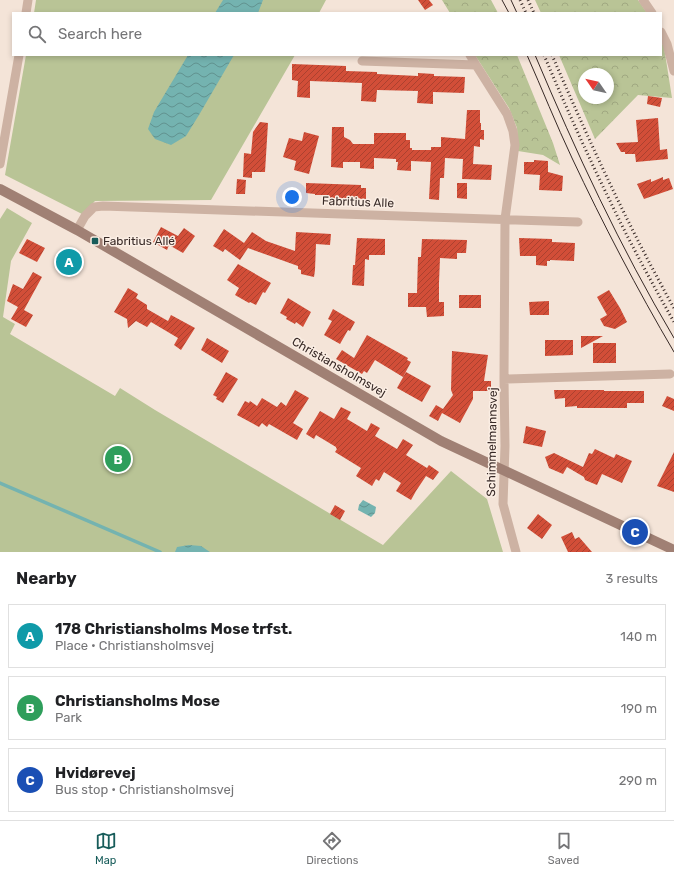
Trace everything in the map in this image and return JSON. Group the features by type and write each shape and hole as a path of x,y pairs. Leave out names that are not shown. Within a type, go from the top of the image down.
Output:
{"street":[{"path":"26,12 28,0"},
{"path":"643,0 651,12"},
{"path":"662,34 667,44 674,71"},
{"path":"0,164 19,56"},
{"name":"Schimmelmannsvej","path":"471,56 507,114 513,131 515,145 505,219 505,446 503,504 516,552"},
{"path":"362,61 476,65"},
{"name":"Christiansholmsvej","path":"0,189 77,230 441,441 674,550"},
{"name":"Fabritius Alle","path":"77,230 85,216 94,208 103,206 578,222"},
{"name":"Schimmelmannsvej","path":"504,379 670,374"}],"green space":[{"path":"36,0 326,0 320,12 34,12"},
{"path":"442,0 491,0 497,12 449,12"},
{"path":"535,0 638,0 646,12 541,12"},
{"path":"662,43 664,47 672,98 638,95 595,139 580,104 614,104 614,68 578,68 578,99 559,56 662,56"},
{"path":"26,56 294,56 211,200 95,201 82,214 5,175"},
{"path":"476,56 517,56 553,143 560,165 543,155 518,151 517,128 509,108"},
{"path":"7,208 32,223 11,261 3,317 15,324 10,334 115,396 120,388 383,545 451,471 487,499 503,552 0,552 0,219"}],"water":[{"path":"223,0 263,0 258,12 216,12"},
{"path":"187,56 233,56 186,136 171,145 155,139 148,129 154,112"},
{"path":"363,500 376,507 375,513 371,517 358,510 359,505"},
{"path":"189,545 201,546 210,552 175,552 177,547"}],"building":[{"path":"418,0 429,0 433,5 425,10"},
{"path":"292,64 346,66 346,71 377,72 377,74 418,76 418,73 434,74 434,76 465,77 464,93 433,92 433,104 417,103 418,91 377,90 376,102 361,101 362,83 310,81 310,98 297,97 298,81 292,80"},
{"path":"648,96 662,98 660,107 647,104"},
{"path":"467,110 480,110 480,123 481,130 484,130 484,140 480,139 480,147 474,146 473,164 492,165 491,180 462,179 463,159 445,158 444,178 440,178 439,200 429,199 431,162 411,161 411,171 397,170 398,162 396,162 396,159 374,158 374,169 360,168 360,162 343,162 343,168 331,167 332,127 344,127 344,137 350,140 353,144 374,144 374,133 406,133 406,140 410,140 410,148 412,148 412,150 431,150 431,147 441,147 441,137 465,139"},
{"path":"658,118 660,150 667,149 668,159 636,162 635,154 625,154 625,152 621,152 616,143 638,142 636,120"},
{"path":"260,122 268,123 265,172 252,172 252,178 243,177 244,153 251,154 253,132"},
{"path":"304,132 319,136 309,174 294,170 296,161 283,157 289,138 302,141"},
{"path":"534,160 548,161 548,172 563,176 562,191 539,190 540,175 524,174 524,162 534,162"},
{"path":"663,177 663,180 669,178 673,189 644,199 637,184 651,179 651,182"},
{"path":"237,179 246,180 245,194 236,194"},
{"path":"306,183 361,185 361,188 366,188 366,199 325,198 325,195 306,193"},
{"path":"457,183 467,183 467,199 457,198"},
{"path":"161,227 178,236 184,228 195,236 183,253 169,245 167,250 153,242"},
{"path":"224,229 244,243 252,232 266,241 295,251 296,232 331,234 330,245 316,244 314,277 301,274 301,270 298,269 298,266 248,248 240,260 225,249 223,252 213,246"},
{"path":"357,238 385,239 385,255 369,255 369,260 365,259 364,286 352,285"},
{"path":"519,238 552,239 552,242 575,243 574,261 550,260 547,261 547,266 536,265 536,256 520,256"},
{"path":"27,239 45,248 37,262 19,253"},
{"path":"422,239 467,240 466,253 457,253 457,259 440,258 439,302 444,302 444,316 427,317 426,307 408,307 408,293 417,293 418,257 421,257"},
{"path":"238,264 271,283 265,293 263,292 256,305 250,302 249,303 235,295 239,288 227,280"},
{"path":"33,272 42,277 24,310 33,315 26,327 11,319 18,307 7,301 13,284 23,289"},
{"path":"128,288 138,294 136,298 147,305 147,309 168,321 171,315 195,328 181,350 174,345 178,338 151,322 147,327 136,321 128,328 127,319 114,312"},
{"path":"609,290 627,322 615,329 604,326 600,319 607,315 597,297"},
{"path":"459,295 481,295 481,308 459,308"},
{"path":"288,298 311,312 303,327 296,322 295,324 286,319 287,317 280,313"},
{"path":"549,301 549,315 530,315 529,302"},
{"path":"333,309 355,322 350,331 348,330 340,344 324,335 332,321 328,319"},
{"path":"367,335 408,358 407,360 411,362 403,377 375,360 367,373 364,371 362,374 336,359 342,350 354,358"},
{"path":"581,336 603,336 581,348"},
{"path":"207,338 229,351 222,363 201,350"},
{"path":"545,340 573,340 573,355 545,356"},
{"path":"593,343 616,343 616,363 593,363"},
{"path":"452,351 488,355 484,381 491,381 491,391 473,391 473,399 460,423 442,413 438,421 429,416 436,405 443,409 453,395 451,390"},
{"path":"226,372 238,379 223,403 216,399 217,397 213,395"},
{"path":"406,372 431,386 422,402 397,388"},
{"path":"295,390 309,398 293,423 303,429 297,440 269,424 267,427 262,423 259,427 237,415 245,401 249,403 250,401 257,406 262,398 277,407 281,402 286,406"},
{"path":"554,390 644,391 644,403 627,403 627,408 565,407 565,398 555,399"},
{"path":"667,396 674,399 674,411 662,406"},
{"path":"341,407 351,412 347,419 367,431 371,423 380,428 375,436 397,449 403,439 413,445 406,455 427,468 429,465 439,472 433,480 426,476 411,500 396,491 401,483 384,472 379,481 376,479 372,486 356,476 361,468 335,452 337,449 336,447 316,435 314,439 306,434 320,411 334,419"},
{"path":"526,426 546,431 542,447 523,443"},
{"path":"595,449 614,458 616,454 632,461 622,483 602,474 597,485 585,480 584,477 567,467 563,474 549,468 545,457 554,453 583,467 589,453 592,454"},
{"path":"674,452 674,492 657,486"},
{"path":"335,505 345,511 340,520 330,514"},
{"path":"538,514 552,525 542,539 527,528"},
{"path":"572,532 575,539 579,537 592,552 568,552 561,537"}],"waterway":[{"path":"0,483 160,552"}],"tram line":[{"path":"502,0 508,12"},
{"path":"511,0 517,12"},
{"path":"527,56 566,145 596,207 674,352"},
{"path":"535,56 566,127 617,234 674,338"}],"railway":[{"path":"520,0 526,12"},
{"path":"528,0 534,12"},
{"path":"544,56 576,129 618,218 674,322"},
{"path":"552,56 610,183 674,308"}],"place":[{"name":"Fabritius Allé","path":"95,241"},
{"name":"178 Christiansholms Mose trfst.","path":"69,262"},
{"name":"Christiansholms Mose","path":"118,459"},
{"name":"Hvidørevej","path":"635,532"}]}
